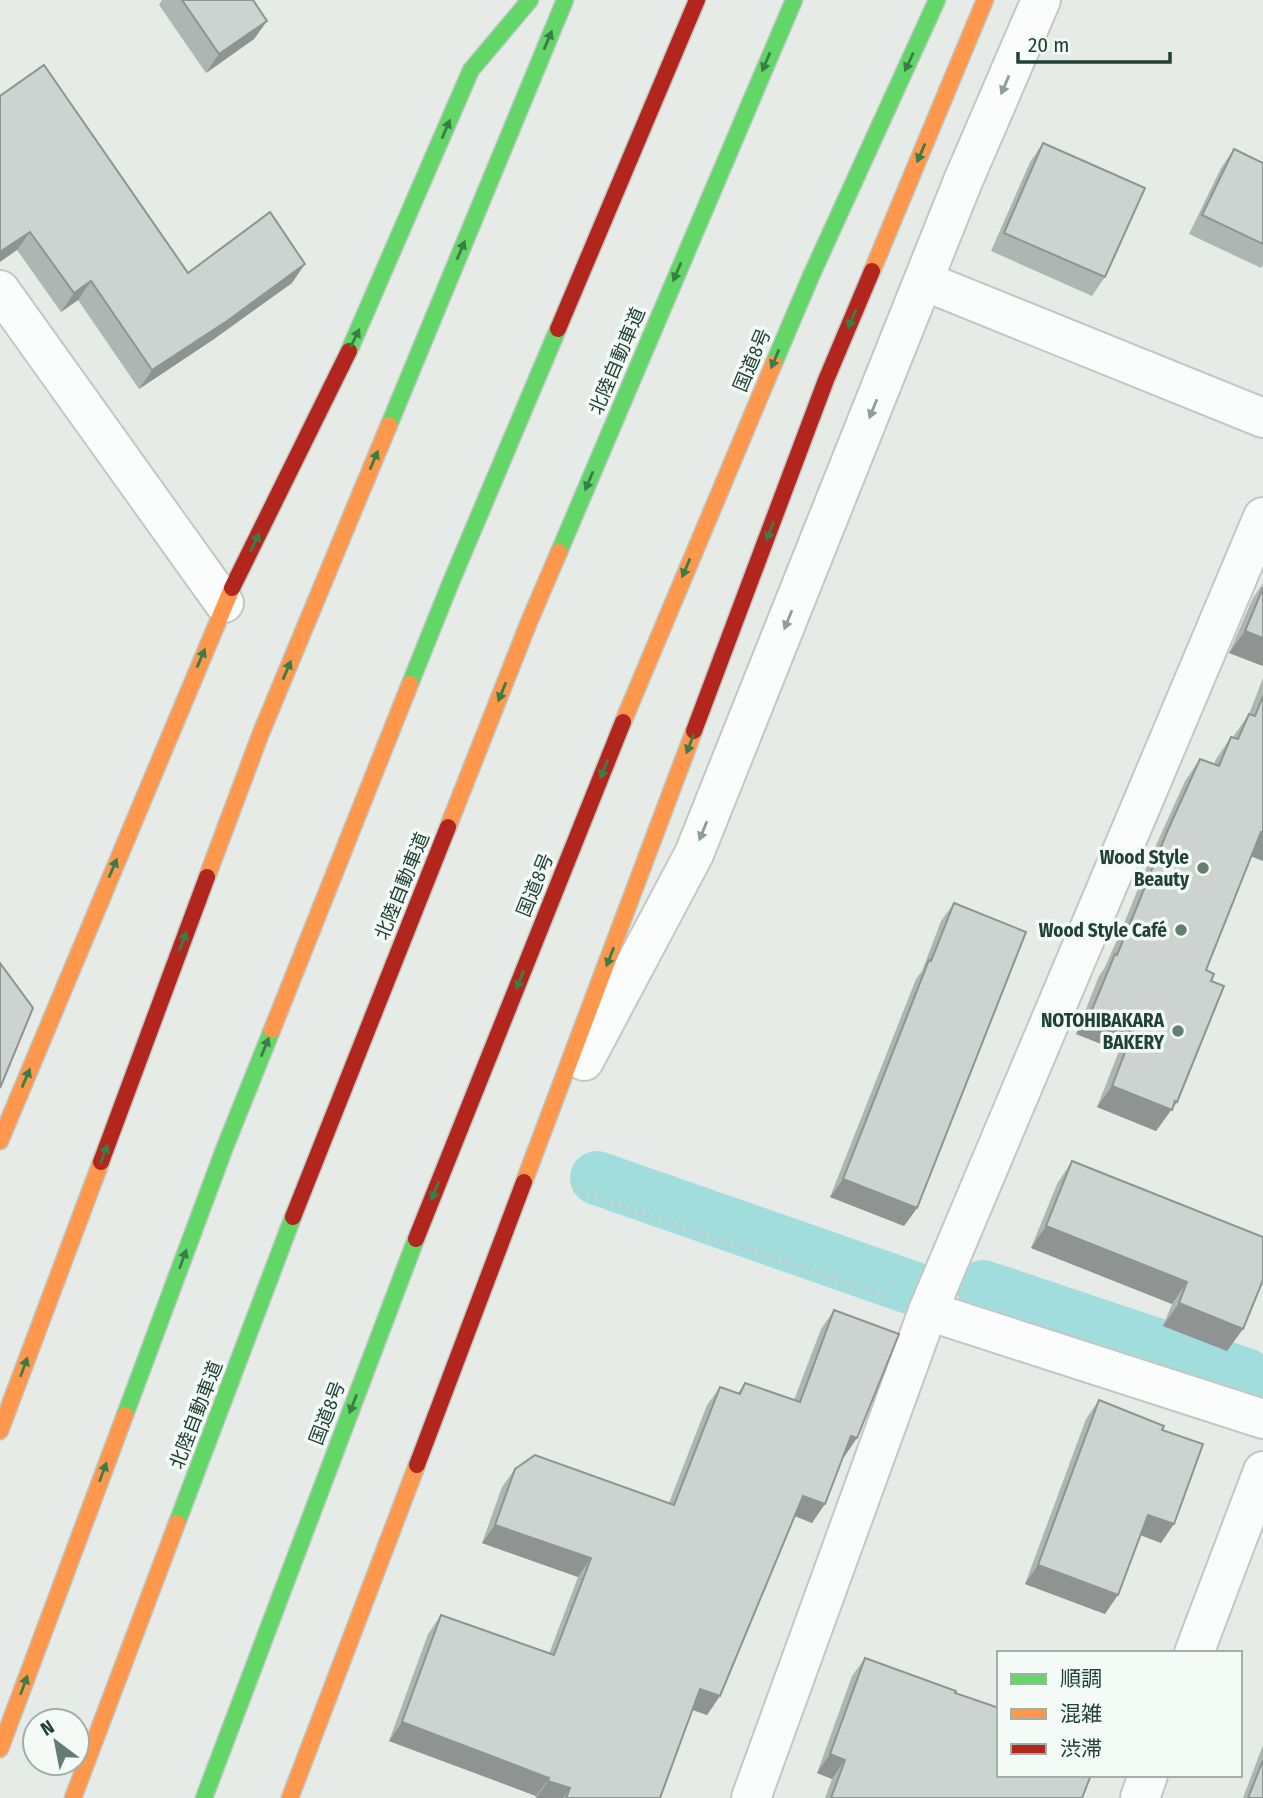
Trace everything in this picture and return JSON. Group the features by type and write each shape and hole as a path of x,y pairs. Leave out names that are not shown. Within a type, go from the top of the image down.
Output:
{"highway":[{"path":"0,1141 224,603 358,332 471,70 530,0"},
{"path":"0,1431 261,733 565,0"},
{"path":"0,1749 225,1147 451,582 697,0"},
{"name":"北陸自動車道","path":"73,1798 297,1207 524,635 794,0"},
{"name":"国道8号","path":"204,1798 417,1236 648,660 811,276 937,0"},
{"path":"290,1798 826,380 985,0"}],"street":[{"path":"539,1144 694,854 963,181 1041,0"},
{"path":"924,281 1263,418"},
{"path":"0,290 224,603"},
{"path":"751,1798 928,1311 1263,517"},
{"path":"928,1311 1263,1419"},
{"path":"1196,1651 1263,1471"},
{"path":"1140,1798 1148,1777"}],"path":[{"path":"574,1190 928,1311"}],"building":[{"path":"182,0 253,0 267,21 219,54"},
{"path":"44,65 188,273 270,212 305,264 227,321 152,370 91,281 74,293 30,232 0,252 0,96"},
{"path":"1043,143 1145,188 1105,277 1004,233"},
{"path":"1234,149 1263,163 1263,244 1202,215"},
{"path":"1263,588 1263,638 1245,631"},
{"path":"1263,696 1263,833 1261,832 1206,970 1214,974 1211,981 1224,986 1172,1110 1112,1086 1134,1029 1091,1012 1200,759 1219,766 1231,737 1238,739 1249,714 1255,716"},
{"path":"954,903 1026,932 917,1208 843,1179"},
{"path":"0,963 33,1008 0,1088"},
{"path":"1072,1161 1263,1237 1263,1280 1243,1329 1179,1303 1187,1282 1046,1226"},
{"path":"834,1310 899,1334 857,1438 851,1436 825,1504 803,1496 720,1696 700,1689 660,1798 566,1798 570,1788 548,1781 549,1778 402,1722 441,1615 554,1655 591,1558 495,1525 515,1469 535,1455 674,1505 720,1387 740,1394 745,1383 800,1402"},
{"path":"1099,1400 1164,1426 1162,1430 1203,1444 1174,1524 1148,1515 1118,1595 1038,1565"},
{"path":"865,1658 997,1707 997,1777 1090,1777 1082,1798 831,1798 845,1760 830,1754"},
{"path":"1263,1760 1263,1798 1248,1798"}],"waterway":[{"path":"597,1178 918,1290"},
{"path":"983,1287 1246,1375"}],"traffic: fast":[{"path":"349,351 471,70 530,0"},
{"path":"389,425 565,0"},
{"path":"559,552 794,0"},
{"path":"774,363 937,0"},
{"path":"410,684 558,329"},
{"path":"125,1415 225,1147 272,1030"},
{"path":"177,1523 293,1217"},
{"path":"204,1798 416,1239"}],"traffic: slow":[{"path":"872,271 985,0"},
{"path":"623,722 774,363"},
{"path":"207,877 261,733 389,425"},
{"path":"448,827 559,552"},
{"path":"0,1141 232,588"},
{"path":"272,1030 410,684"},
{"path":"524,1182 694,731"},
{"path":"0,1431 101,1162"},
{"path":"0,1749 125,1415"},
{"path":"290,1798 417,1465"},
{"path":"73,1798 177,1523"}],"traffic: jam":[{"path":"558,329 697,0"},
{"path":"694,731 826,380 872,271"},
{"path":"232,588 349,351"},
{"path":"416,1239 623,722"},
{"path":"293,1217 448,827"},
{"path":"101,1162 207,877"},
{"path":"417,1465 524,1182"}],"place":[{"name":"Wood Style Beauty","path":"1203,868"},
{"name":"Wood Style Café","path":"1181,930"},
{"name":"NOTOHIBAKARA BAKERY","path":"1178,1031"}]}
